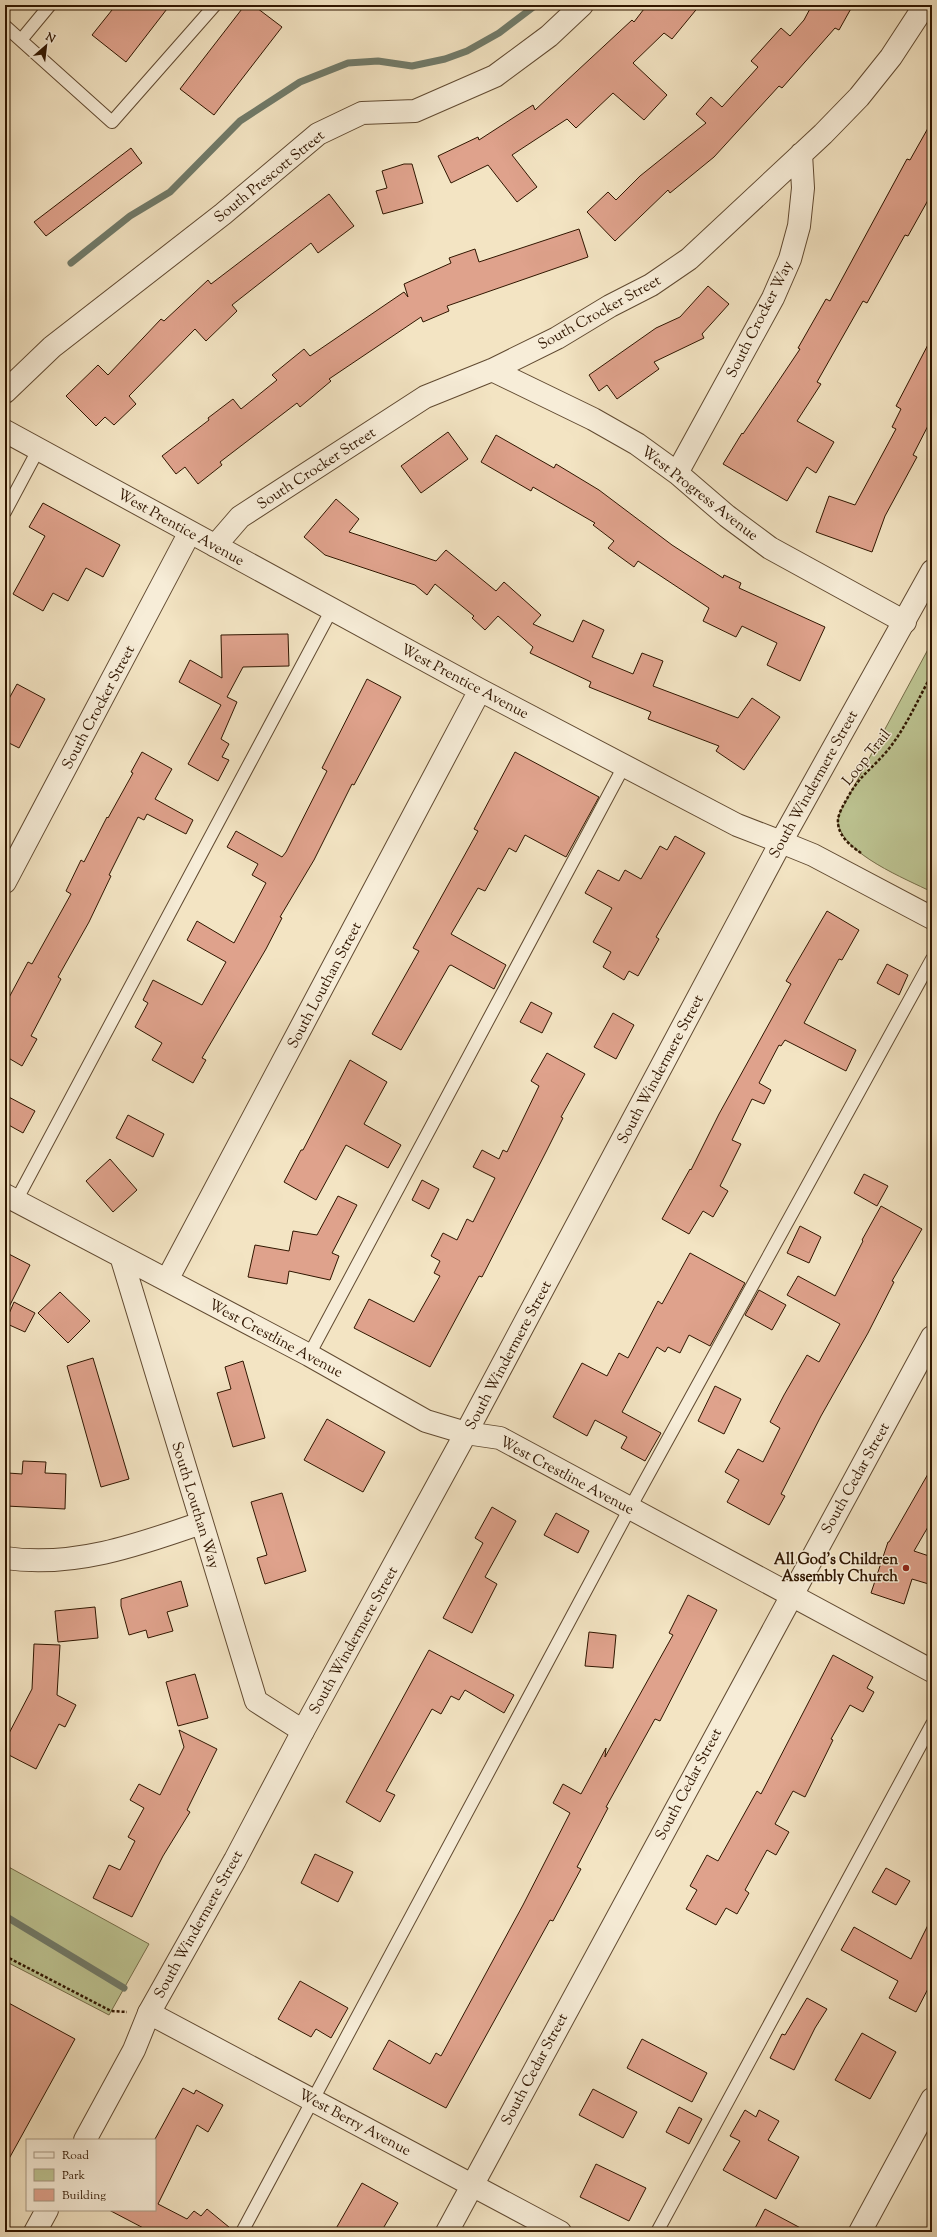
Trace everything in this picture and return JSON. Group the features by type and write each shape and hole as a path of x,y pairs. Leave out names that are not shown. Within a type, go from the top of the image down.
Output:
{"street":[{"name":"South Prescott Street","path":"5,392 58,342 222,214 318,134 362,113 415,111 495,76 549,36 582,5"},
{"name":"South Crocker Street","path":"215,546 240,517 425,397 492,370 557,338 651,285 689,259 802,154 859,97 891,57 925,5"},
{"name":"South Crocker Way","path":"677,473 773,298 790,259 799,226 803,188 802,154"},
{"name":"West Progress Avenue","path":"492,370 606,426 636,444 677,473 726,516 770,548 904,622"},
{"name":"West Prentice Avenue","path":"5,431 480,690 624,766 737,825 813,855 932,918"},
{"name":"South Crocker Street","path":"5,882 190,532"},
{"name":"South Windermere Street","path":"87,2139 134,2050 149,2013 234,1860 466,1433 781,842 932,571"},
{"name":"South Louthan Street","path":"167,1280 480,690"},
{"name":"West Crestline Avenue","path":"10,1198 309,1355 426,1421 466,1433 500,1438 790,1596 932,1671"},
{"name":"South Louthan Way","path":"121,1256 256,1701 303,1731"},
{"name":"South Cedar Street","path":"447,2232 790,1596 932,1337"},
{"path":"5,1558 46,1560 83,1558 125,1549 201,1523"},
{"name":"West Berry Avenue","path":"149,2013 560,2232"},
{"path":"860,2232 927,2120 932,2099"},
{"path":"35,2232 46,2211"}],"lane":[{"path":"21,40 50,5"},
{"path":"5,26 112,122 215,5"},
{"path":"5,512 38,450"},
{"path":"10,1198 332,609"},
{"path":"309,1355 624,766"},
{"path":"242,2232 630,1508 932,959"},
{"path":"657,2232 932,1724"}],"path":[{"name":"Loop Trail","path":"841,834 837,822 856,783 896,739 932,674"},
{"path":"5,1956 111,2011 149,2013"}],"green space":[{"path":"932,642 932,892 892,873 863,855 851,845 842,834 838,823 838,818"},
{"path":"5,1865 149,1944 109,2015 5,1961"}],"building":[{"path":"116,5 170,5 126,62 92,35"},
{"path":"245,5 253,5 282,27 214,115 180,89"},
{"path":"647,5 700,5 672,39 664,33 633,63 667,95 644,120 613,93 576,128 567,119 512,155 537,187 517,202 488,165 451,183 438,156 478,137 479,140 533,105 535,110 632,20 634,22"},
{"path":"812,5 853,5 839,30 835,28 782,88 779,86 714,157 670,193 668,190 615,241 587,212 608,192 616,200 640,176 706,123 696,114 711,97 722,107 758,67 751,61 781,28 790,36 804,20"},
{"path":"932,121 932,193 908,236 905,235 867,303 863,301 817,382 821,384 797,421 834,442 816,473 807,467 787,501 723,464 742,433 743,434 800,349 798,348 826,299 830,301 907,159 910,160"},
{"path":"131,148 142,163 46,236 34,222"},
{"path":"404,164 412,164 423,203 383,214 376,191 387,188 382,171"},
{"path":"329,194 354,226 318,253 311,243 232,305 237,311 206,341 195,329 129,396 136,404 114,425 105,417 96,426 66,396 98,365 108,375 161,319 164,321 208,280 211,284"},
{"path":"579,229 588,257 447,306 449,311 423,322 421,317 329,379 331,381 300,407 297,403 220,462 222,465 198,484 185,467 176,474 162,456 209,420 208,418 233,399 241,409 277,380 272,375 304,349 310,356 404,292 408,297 404,284 451,263 449,258 475,249 479,262"},
{"path":"708,286 729,304 702,334 704,338 654,362 659,369 617,399 607,385 599,391 589,375 656,328 680,317"},
{"path":"932,337 932,418 913,455 917,457 885,516 872,552 816,532 829,496 855,505 896,429 892,427 901,409 896,406"},
{"path":"448,432 468,459 421,493 401,466"},
{"path":"496,435 554,468 556,464 599,490 672,545 723,578 724,575 741,583 739,588 825,627 800,681 767,665 777,643 742,626 736,637 703,621 709,608 638,561 634,567 608,548 614,541 593,525 595,523 533,487 531,491 481,462"},
{"path":"336,499 359,519 349,532 436,561 446,550 496,591 504,582 541,615 533,624 573,642 583,620 604,630 592,657 633,674 642,653 663,661 653,686 738,718 752,698 780,717 744,770 716,751 719,746 648,719 651,712 589,687 591,682 530,653 533,647 498,616 485,630 472,618 474,616 435,584 427,595 415,585 325,555 304,537"},
{"path":"43,503 120,545 103,577 86,568 68,601 53,593 43,611 13,594 45,536 29,527"},
{"path":"288,634 289,666 243,667 227,697 237,702 221,739 229,744 222,757 229,760 218,781 188,764 221,705 179,682 190,660 222,678 221,635"},
{"path":"367,679 401,697 354,785 352,784 314,860 280,917 282,918 266,949 202,1058 206,1060 193,1083 152,1060 162,1043 135,1027 148,1003 143,1000 153,980 202,1005 226,962 187,940 197,921 234,943 266,883 252,875 258,864 227,847 236,831 282,857 286,852 327,771 322,768"},
{"path":"17,684 45,699 19,748 5,741 5,706"},
{"path":"142,752 172,769 155,799 193,820 186,834 147,814 144,820 138,817 109,875 111,876 89,922 58,977 61,979 31,1036 37,1039 22,1066 5,1056 5,1005 28,962 32,964 71,894 66,891 81,860 84,862 107,817 108,818 133,773 131,772"},
{"path":"515,752 599,797 566,857 525,835 516,852 509,848 485,891 478,888 451,934 506,965 494,989 451,965 449,966 401,1050 372,1034 419,951 413,948 478,831 474,829"},
{"path":"675,836 705,853 656,937 659,939 638,976 629,971 624,980 603,967 611,952 593,942 612,908 585,893 598,870 619,881 625,870 641,879 660,846 667,850"},
{"path":"827,911 859,930 842,960 839,959 804,1023 856,1050 846,1071 785,1040 781,1046 779,1045 759,1083 771,1090 764,1104 752,1099 732,1140 741,1144 720,1186 728,1191 713,1217 703,1211 689,1234 662,1219 690,1169 691,1170 719,1114 791,984 786,981"},
{"path":"887,964 908,975 899,995 877,983"},
{"path":"531,1002 552,1013 542,1033 520,1022"},
{"path":"613,1013 634,1025 616,1059 594,1047"},
{"path":"547,1053 585,1074 561,1117 563,1118 482,1277 479,1276 430,1367 354,1328 369,1299 414,1322 440,1276 434,1273 440,1261 431,1256 443,1233 457,1240 467,1219 473,1222 495,1178 473,1167 482,1150 499,1159 503,1150 507,1152 539,1086 531,1081"},
{"path":"350,1060 387,1082 364,1124 401,1145 388,1168 346,1145 316,1200 284,1182 301,1150 303,1150"},
{"path":"5,1095 35,1111 23,1133 5,1123"},
{"path":"128,1115 164,1134 153,1157 116,1138"},
{"path":"110,1159 137,1190 113,1212 86,1181"},
{"path":"864,1174 888,1186 877,1206 854,1193"},
{"path":"422,1180 439,1189 429,1209 412,1200"},
{"path":"338,1196 357,1205 332,1253 339,1256 330,1280 289,1271 287,1284 248,1277 255,1245 289,1251 293,1231 317,1235"},
{"path":"881,1206 922,1229 892,1281 894,1282 868,1333 821,1416 781,1494 785,1496 769,1525 727,1502 739,1480 725,1472 738,1449 763,1462 780,1428 770,1422 784,1395 807,1355 819,1362 840,1324 787,1295 798,1276 835,1296 863,1241 862,1240"},
{"path":"800,1226 821,1237 809,1263 787,1253"},
{"path":"5,1252 30,1265 5,1315"},
{"path":"690,1253 745,1283 710,1346 689,1335 680,1353 668,1347 665,1352 657,1347 622,1412 661,1433 645,1461 621,1448 627,1437 595,1420 587,1436 553,1417 582,1363 607,1376 619,1353 628,1358 658,1301 662,1304"},
{"path":"759,1290 786,1305 772,1330 745,1315"},
{"path":"60,1292 90,1321 68,1343 38,1313"},
{"path":"14,1302 35,1313 25,1332 5,1323"},
{"path":"93,1358 129,1479 101,1487 67,1366"},
{"path":"243,1361 265,1438 233,1447 217,1393 231,1389 225,1367"},
{"path":"715,1386 741,1399 724,1434 698,1421"},
{"path":"327,1419 385,1452 363,1492 304,1460"},
{"path":"23,1461 46,1462 45,1473 66,1474 65,1509 6,1506 8,1473 22,1474"},
{"path":"932,1467 932,1520 914,1551 932,1557 932,1585 912,1579 904,1604 871,1593 888,1542"},
{"path":"282,1493 306,1571 265,1584 257,1558 267,1555 251,1502"},
{"path":"492,1507 516,1521 485,1577 497,1584 472,1633 443,1618 483,1543 475,1538"},
{"path":"556,1513 589,1531 578,1553 544,1535"},
{"path":"181,1581 188,1606 167,1612 173,1631 148,1638 146,1630 129,1635 121,1606 121,1599"},
{"path":"688,1595 717,1610 660,1721 655,1719 606,1807 608,1808 577,1867 581,1869 553,1921 550,1920 446,2108 373,2069 389,2040 430,2064 436,2053 441,2056 523,1905 570,1813 553,1803 563,1784 581,1794 606,1748 605,1757 673,1635 669,1633"},
{"path":"95,1607 98,1638 58,1642 55,1611"},
{"path":"589,1632 616,1635 613,1668 585,1666"},
{"path":"34,1644 60,1645 57,1695 76,1705 65,1727 59,1724 36,1769 5,1753 5,1741 32,1689"},
{"path":"429,1650 514,1695 504,1713 465,1690 459,1700 451,1696 441,1714 432,1709 386,1791 395,1795 380,1822 346,1802"},
{"path":"833,1655 873,1677 867,1688 874,1692 863,1712 850,1705 831,1739 833,1740 805,1797 793,1791 775,1824 789,1832 776,1855 767,1850 745,1890 749,1893 737,1914 726,1908 716,1925 686,1909 697,1890 690,1886 707,1855 718,1861 757,1791 761,1794"},
{"path":"195,1674 208,1718 178,1726 166,1682"},
{"path":"179,1730 217,1749 187,1810 190,1812 163,1856 132,1917 93,1898 109,1865 120,1870 135,1841 128,1837 144,1808 130,1800 139,1784 160,1795 184,1747"},
{"path":"315,1854 353,1872 338,1902 301,1883"},
{"path":"886,1868 910,1881 896,1905 872,1892"},
{"path":"932,1917 932,1981 916,2012 889,1998 898,1981 841,1950 854,1927 911,1959"},
{"path":"300,1981 348,2008 331,2038 316,2029 311,2037 278,2019"},
{"path":"807,1998 827,2009 815,2028 794,2070 770,2058 782,2034 785,2035"},
{"path":"5,2001 75,2039 5,2166"},
{"path":"862,2033 896,2052 870,2099 835,2080"},
{"path":"642,2039 707,2073 692,2102 627,2068"},
{"path":"183,2088 194,2094 196,2090 223,2105 208,2132 197,2125 158,2204 187,2219 194,2211 201,2216 207,2209 235,2232 151,2232 111,2211 156,2211 155,2139"},
{"path":"593,2089 637,2112 623,2138 579,2115"},
{"path":"679,2107 702,2119 689,2144 666,2132"},
{"path":"745,2110 756,2117 759,2110 779,2121 768,2140 799,2157 776,2199 723,2170 740,2141 730,2136"},
{"path":"596,2164 646,2188 629,2221 580,2197"},
{"path":"362,2183 398,2203 381,2232 334,2232"},
{"path":"765,2209 808,2232 753,2232"}],"waterway":[{"path":"71,263 130,216 170,192 240,121 300,82 348,63 378,61 412,66 445,59 467,51 499,33 536,5"},
{"path":"5,1916 124,1988"}],"place":[{"name":"All God's Children Assembly Church","path":"906,1568"}]}
